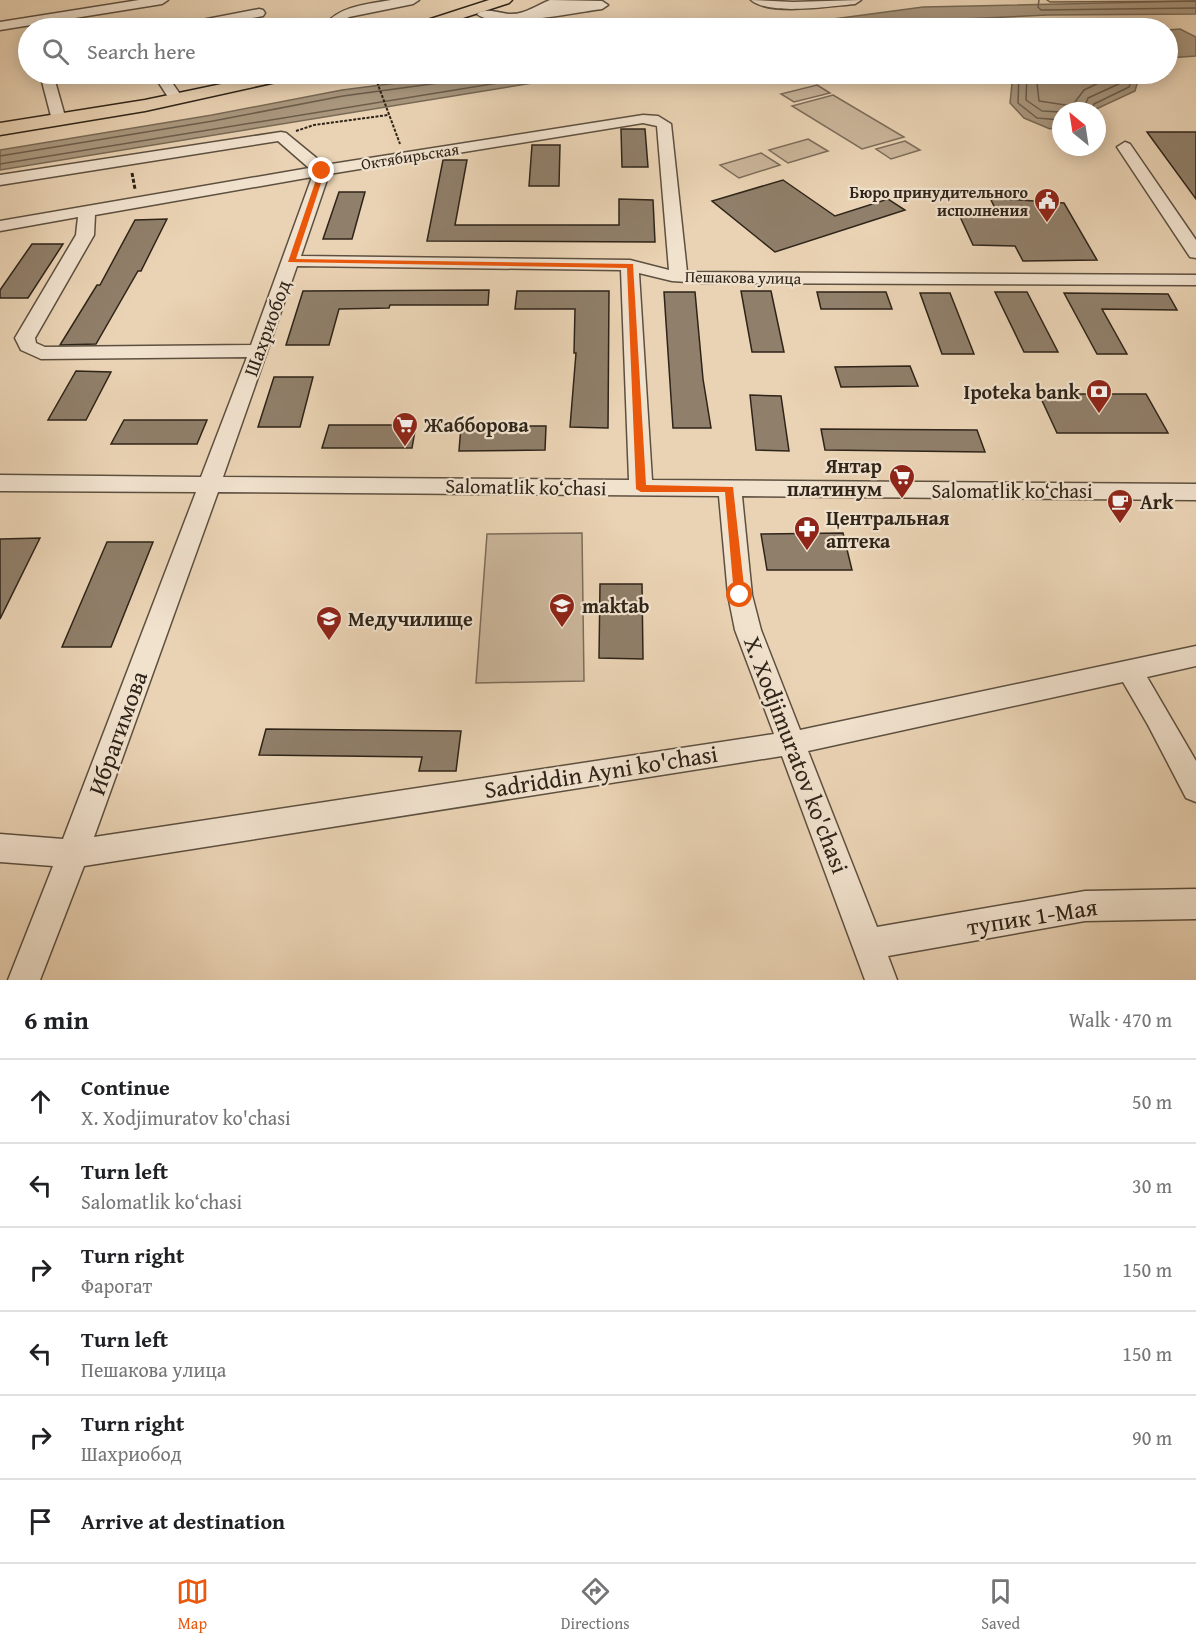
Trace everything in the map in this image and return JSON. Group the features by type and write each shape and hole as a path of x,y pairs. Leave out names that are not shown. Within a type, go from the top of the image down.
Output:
{"main road":[{"path":"449,18 504,0"},
{"path":"470,18 518,0"},
{"path":"0,129 218,84"},
{"path":"0,122 58,117 249,84"}],"street":[{"path":"69,18 162,0"},
{"path":"246,0 262,17 255,18"},
{"path":"336,18 346,13 413,0"},
{"path":"757,0 793,6 855,0"},
{"path":"483,14 512,18 529,15"},
{"path":"0,27 18,26"},
{"path":"49,84 58,117"},
{"path":"166,84 173,94"},
{"name":"Октябирьская","path":"0,226 405,156 643,118 664,124 678,276"},
{"path":"0,180 281,136 322,171"},
{"path":"1125,147 1196,253"},
{"name":"Шахриобод","path":"210,484 322,171"},
{"path":"87,211 85,236 25,338 28,346 41,353 259,351"},
{"name":"Пешакова улица","path":"291,261 630,266 678,276 703,278 1196,280"},
{"path":"630,266 641,489"},
{"name":"Salomatlik ko‘chasi","path":"0,483 1196,492"},
{"name":"Ибрагимова","path":"24,980 74,854 210,484"},
{"name":"X. Xodjimuratov ko'chasi","path":"730,489 740,595 748,630 881,980"},
{"name":"Sadriddin Ayni ko'chasi","path":"0,848 74,854 792,743 1196,656"},
{"path":"1129,670 1158,717 1196,789"},
{"name":"тупик 1-Мая","path":"868,944 1085,906 1196,904"}],"path":[{"path":"379,84 389,108 388,115 405,156"},
{"path":"281,136 314,125 388,115"},
{"path":"129,160 138,201"}],"shaded area":[{"path":"817,85 830,93 794,102 781,94"},
{"path":"833,95 904,137 862,149 792,106"},
{"path":"808,139 828,151 788,163 769,150"},
{"path":"905,141 920,150 891,159 876,149"},
{"path":"761,153 780,165 739,178 720,165"},
{"path":"582,533 584,681 476,683 487,534"}],"water":[{"path":"1196,1 1196,14 841,18 923,7"},
{"path":"1178,29 1196,37 1196,56 1178,57"},
{"path":"389,84 527,84 0,170 0,150 212,115 342,90"},
{"path":"1012,84 1137,84 1135,91 1106,104 1106,102 1052,102 1052,128 1050,129 1024,118 1010,103"}],"building":[{"path":"621,129 645,129 648,167 622,167"},
{"path":"1147,132 1196,132 1196,199"},
{"path":"532,145 560,145 559,186 529,186"},
{"path":"443,160 467,160 455,225 619,225 619,199 653,200 655,242 427,241"},
{"path":"783,180 835,216 888,199 905,210 775,252 712,201"},
{"path":"339,192 365,192 352,239 323,239"},
{"path":"990,198 1064,203 1097,260 1023,261 1015,246 973,245 957,210 996,210"},
{"path":"167,219 141,271 138,271 96,344 60,345 97,285 100,285 135,220"},
{"path":"32,244 63,244 28,298 0,298 0,290"},
{"path":"489,290 488,305 390,305 389,308 339,309 329,345 286,345 303,291"},
{"path":"517,291 609,291 608,428 570,427 576,353 574,353 575,309 515,309"},
{"path":"741,291 771,291 784,352 752,352"},
{"path":"664,292 695,292 703,379 711,428 673,428"},
{"path":"817,292 886,292 892,309 821,309"},
{"path":"995,292 1027,292 1058,352 1024,352"},
{"path":"920,293 950,293 974,354 942,354"},
{"path":"1064,293 1168,294 1177,310 1102,309 1127,354 1097,354"},
{"path":"910,366 918,386 841,387 835,367"},
{"path":"76,371 111,372 86,420 48,420"},
{"path":"274,377 313,377 300,427 258,427"},
{"path":"1039,394 1146,394 1168,433 1057,433"},
{"path":"750,395 781,396 789,451 756,450"},
{"path":"124,420 207,420 197,444 111,444"},
{"path":"329,425 416,425 412,448 322,448"},
{"path":"461,426 546,426 545,450 459,451"},
{"path":"821,429 977,430 985,452 825,450"},
{"path":"843,533 852,570 767,570 761,534"},
{"path":"40,538 0,619 0,539"},
{"path":"107,542 153,542 111,647 62,647"},
{"path":"600,584 642,584 643,659 599,658"},
{"path":"266,729 461,731 456,771 419,771 422,757 259,755"}],"place":[{"name":"Бюро принудительного исполнения","path":"1047,224"},
{"name":"Ipoteka bank","path":"1099,415"},
{"name":"Жабборова","path":"405,448"},
{"name":"Янтар платинум","path":"902,500"},
{"name":"Ark","path":"1120,525"},
{"name":"Центральная аптека","path":"807,552"},
{"name":"maktab","path":"562,629"},
{"name":"Медучилище","path":"329,642"}],"route":[{"path":"322,171 291,261 551,263 630,266 641,489 730,489 740,595"}]}
